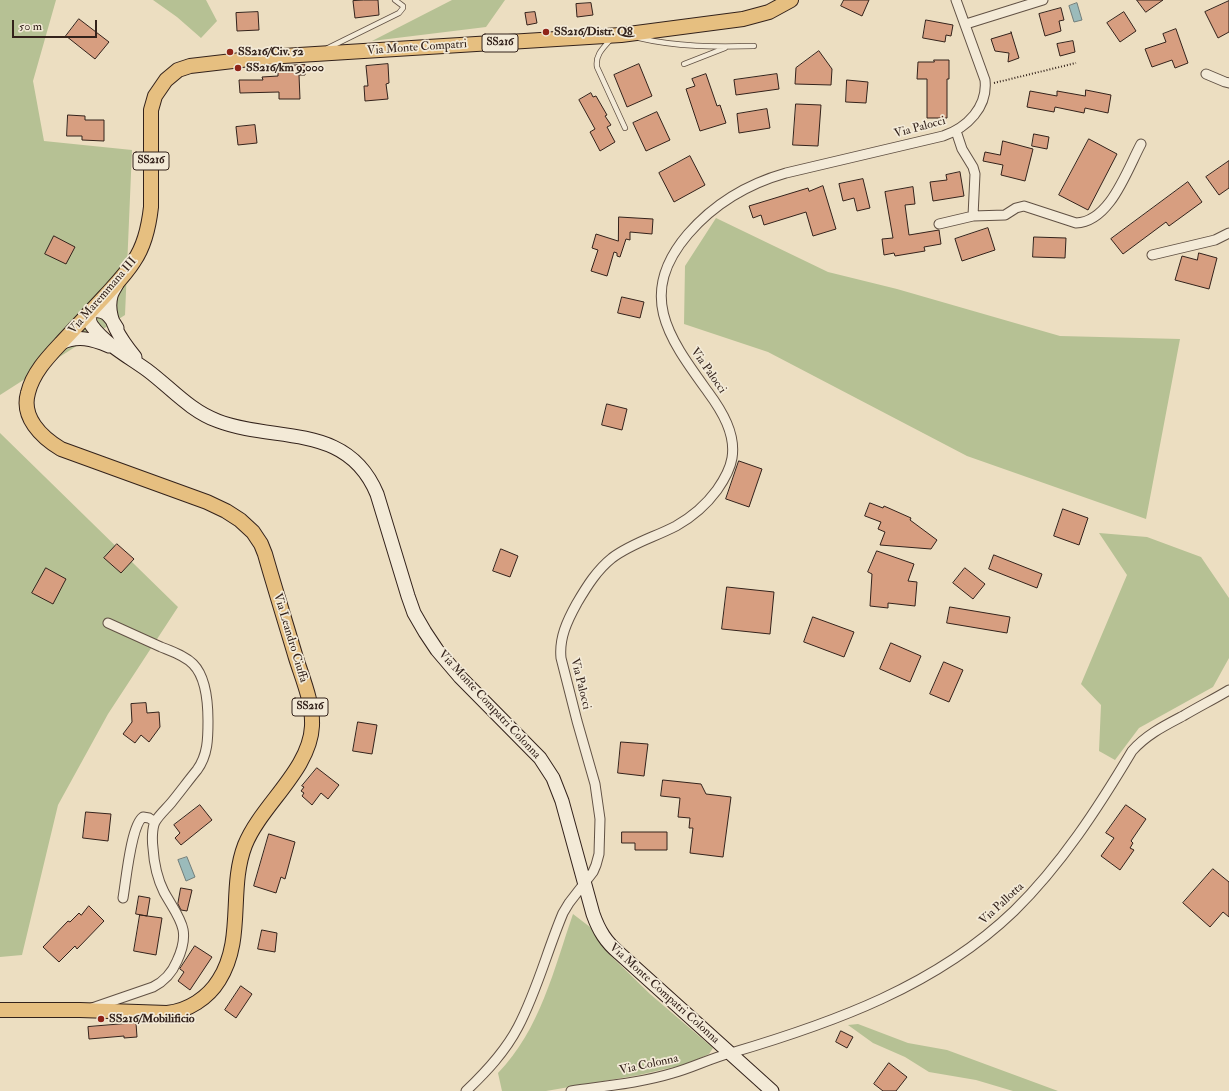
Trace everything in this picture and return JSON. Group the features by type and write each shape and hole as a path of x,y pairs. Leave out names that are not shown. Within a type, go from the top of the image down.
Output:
{"main road":[{"name":"Via Monte Compatri","path":"206,64 267,57 619,35 743,19 769,12 790,0"},
{"name":"Via Maremmana III","path":"61,343 118,282 139,253 149,222 152,196 150,117 153,101 160,88 174,73 185,68 206,64"},
{"name":"Via Leandro Ciuffa","path":"0,1010 85,1010 162,1014 173,1013 194,1004 209,993 226,969 232,950 238,874 245,846 256,824 294,771 304,754 310,739 312,719 307,694 265,554 258,539 250,529 233,515 207,502 66,452 52,443 34,426 27,406 27,394 43,363 61,343"}],"street":[{"path":"956,0 966,24 986,85"},
{"path":"966,24 1043,0"},
{"path":"1206,74 1229,83"},
{"name":"Via Palocci","path":"466,1091 492,1065 514,1034 532,997 563,913 595,869 598,861 600,831 599,808 595,784 561,658 561,644 564,630 586,587 603,566 624,550 645,539 674,527 695,513 712,497 721,484 728,472 732,458 730,436 722,413 679,351 666,323 661,304 661,293 664,274 671,258 684,239 711,212 736,194 759,182 786,173 943,136 956,131 969,121 979,108 984,99 986,85"},
{"path":"956,131 962,149 973,167 975,174 973,216"},
{"path":"939,224 973,216 1005,215 1016,208 1024,206 1076,223 1083,223 1090,220 1104,209 1114,196 1141,144"},
{"path":"1152,255 1215,240 1229,233"},
{"name":"Via Monte Compatri Colonna","path":"118,282 111,296 111,314 125,344 147,370"},
{"name":"Via Monte Compatri Colonna","path":"117,328 106,313 99,310 90,312 90,321 94,328 188,405 212,419 239,427 289,434 323,443 346,453 362,467 372,482 377,494 408,596 419,623 430,641 443,658 537,754 547,767 562,801 584,883 596,921 606,942 772,1091"},
{"name":"Via Monte Compatri Colonna","path":"61,343 70,339 85,338 104,344 123,353"},
{"path":"85,1010 161,982 170,974 180,956 184,942 184,931 180,918 162,886 155,868 153,844 155,822 184,787 203,759 206,749 208,725 205,691 199,672 193,664 186,658 108,623"},
{"name":"Via Pallotta","path":"729,1053 790,1035 867,1006 906,988 957,957 1000,924 1042,881 1078,834 1138,744 1165,725 1229,690"},
{"path":"123,898 133,836 137,825 143,817 155,822"},
{"name":"Via Colonna","path":"571,1091 662,1076 684,1070 729,1053"}],"lane":[{"path":"316,54 402,11 403,6 395,0"},
{"path":"625,128 597,68 598,54 619,35 664,43 713,47 754,46"},
{"path":"684,64 730,46"}],"path":[{"path":"986,85 1076,63"}],"green space":[{"path":"0,0 56,0 33,81 44,141 132,150 125,315 0,395"},
{"path":"153,0 206,0 217,21 201,38 177,17"},
{"path":"452,0 505,0 486,27 372,41"},
{"path":"716,218 828,272 897,289 1060,336 1180,339 1146,519 967,456 768,352 684,324 685,266"},
{"path":"0,433 178,607 108,714 58,805 22,955 0,957"},
{"path":"1099,533 1147,537 1201,557 1229,598 1229,658 1213,687 1139,728 1115,760 1099,751 1101,705 1081,684 1127,575"},
{"path":"573,914 590,927 608,953 650,994 713,1048 709,1054 687,1064 639,1075 546,1091 502,1091 498,1073 513,1056 525,1038 535,1018 552,977"},
{"path":"858,1024 908,1043 947,1050 1058,1091 1013,1091 976,1080 929,1072 905,1057 873,1043 848,1025"}],"water":[{"path":"1077,3 1082,20 1074,22 1069,6"},
{"path":"187,857 195,877 186,881 178,860"}],"building":[{"path":"378,0 379,15 355,18 353,1"},
{"path":"844,0 869,0 862,16 841,6"},
{"path":"1137,0 1163,0 1146,12"},
{"path":"1229,1 1229,32 1218,38 1205,12"},
{"path":"591,3 593,15 577,17 576,4"},
{"path":"1061,8 1064,20 1059,21 1061,31 1045,36 1039,14"},
{"path":"258,12 259,30 237,31 236,13"},
{"path":"535,12 537,23 527,25 525,13"},
{"path":"1124,12 1136,31 1120,42 1107,23"},
{"path":"79,19 109,42 95,59 66,36"},
{"path":"926,20 953,25 951,36 946,35 945,42 923,38"},
{"path":"1176,29 1188,63 1175,68 1172,60 1152,67 1145,49 1166,42 1163,34"},
{"path":"1011,32 1019,58 1008,62 1009,53 995,51 991,39"},
{"path":"1073,41 1075,52 1060,56 1057,44"},
{"path":"819,51 832,69 831,85 795,84 796,68"},
{"path":"934,60 949,60 949,79 947,79 947,118 927,118 927,79 917,79 918,62 934,62"},
{"path":"388,64 389,83 386,84 388,99 365,101 364,86 368,86 366,66"},
{"path":"639,64 652,96 627,107 614,75"},
{"path":"305,65 305,75 299,75 300,99 279,99 279,92 240,93 239,80 263,80 262,77 278,76 278,66"},
{"path":"706,74 717,106 720,105 726,123 700,131 686,89 695,86 692,79"},
{"path":"777,74 779,89 736,95 734,80"},
{"path":"847,80 868,82 866,103 846,102"},
{"path":"1086,90 1111,95 1108,113 1085,108 1084,113 1055,107 1054,112 1027,107 1030,91 1057,96 1057,91 1085,96"},
{"path":"591,93 593,97 596,96 607,115 605,116 611,125 607,127 615,142 600,151 590,132 595,129 579,100"},
{"path":"796,104 821,105 818,146 793,145"},
{"path":"767,109 770,128 739,133 737,114"},
{"path":"657,112 670,140 646,151 633,123"},
{"path":"68,115 85,116 85,120 104,120 104,141 82,140 82,136 67,136"},
{"path":"255,125 257,143 238,145 236,127"},
{"path":"1034,134 1049,137 1047,149 1032,146"},
{"path":"1089,139 1117,154 1088,210 1059,195"},
{"path":"1003,141 1033,149 1025,181 1001,175 1003,165 983,161 985,152 1000,155"},
{"path":"690,156 705,185 674,202 659,173"},
{"path":"1229,161 1229,188 1219,195 1206,177"},
{"path":"960,172 964,196 933,201 930,182 947,180 946,175"},
{"path":"863,179 870,208 857,211 854,198 843,201 839,184"},
{"path":"1188,182 1202,202 1169,226 1166,222 1123,254 1111,239"},
{"path":"823,186 836,229 813,236 806,212 764,225 761,215 753,218 749,206 808,188 809,191"},
{"path":"913,187 915,204 905,205 909,235 939,230 941,244 924,247 925,251 895,256 894,253 884,255 882,239 893,238 885,192"},
{"path":"619,217 653,219 652,234 630,232 630,240 626,239 620,257 614,252 607,276 591,271 598,250 592,248 596,234 618,241"},
{"path":"988,228 995,250 962,261 955,239"},
{"path":"54,236 75,247 66,264 45,254"},
{"path":"1034,237 1066,238 1065,258 1033,257"},
{"path":"1199,253 1217,258 1209,289 1175,280 1182,256 1197,260"},
{"path":"622,297 644,302 640,318 618,313"},
{"path":"607,404 627,409 622,430 602,425"},
{"path":"739,461 762,469 749,507 726,499"},
{"path":"870,503 883,508 884,506 911,518 910,520 937,540 931,549 880,545 885,532 878,529 881,522 865,516"},
{"path":"1063,509 1088,518 1079,545 1054,536"},
{"path":"117,544 134,559 121,573 104,558"},
{"path":"501,549 518,556 510,577 493,571"},
{"path":"877,551 914,564 908,581 917,582 915,606 888,603 888,608 870,606 872,574 868,572"},
{"path":"994,555 1042,574 1037,588 989,569"},
{"path":"46,568 66,579 53,604 32,593"},
{"path":"965,568 985,584 973,599 953,583"},
{"path":"727,587 774,592 770,634 722,629"},
{"path":"950,607 1010,617 1007,633 947,623"},
{"path":"813,617 854,632 844,657 804,642"},
{"path":"891,643 921,656 910,682 880,669"},
{"path":"944,662 963,670 949,702 930,694"},
{"path":"146,703 147,713 159,712 160,727 149,742 141,735 135,743 123,734 132,722 131,704"},
{"path":"358,722 377,725 372,754 353,751"},
{"path":"621,742 648,744 644,776 618,773"},
{"path":"317,768 339,785 328,799 321,793 312,805 302,796 304,793 301,791 304,787 302,786"},
{"path":"663,780 701,784 706,794 731,797 723,857 690,853 693,828 689,828 690,818 678,817 680,798 661,796"},
{"path":"200,805 212,820 181,845 175,838 180,833 174,825"},
{"path":"1126,805 1146,819 1131,841 1133,843 1130,848 1134,850 1120,870 1101,856 1114,838 1106,833"},
{"path":"86,812 111,814 108,841 83,838"},
{"path":"622,832 667,832 667,850 635,850 635,843 622,843"},
{"path":"269,834 295,842 285,879 281,877 276,893 254,886"},
{"path":"1213,869 1229,882 1229,917 1223,912 1210,927 1183,903"},
{"path":"181,888 192,890 187,911 181,910 178,904"},
{"path":"139,896 150,898 147,916 136,914"},
{"path":"89,906 104,921 77,949 75,946 59,962 43,947 68,921 70,922 79,913 81,915"},
{"path":"140,915 162,918 156,955 134,951"},
{"path":"262,930 277,933 275,952 258,949"},
{"path":"195,946 212,957 190,990 178,981 184,972 180,969"},
{"path":"241,986 252,994 236,1018 225,1010"},
{"path":"136,1023 137,1037 124,1038 124,1036 89,1039 88,1027"},
{"path":"841,1031 853,1037 847,1048 836,1042"},
{"path":"889,1063 907,1077 896,1091 883,1091 874,1084"}],"place":[{"name":"SS216/Distr. Q8","path":"546,32"},
{"name":"SS216/Civ. 52","path":"230,52"},
{"name":"SS216/km 9,000","path":"238,68"},
{"name":"SS216/Mobilificio","path":"101,1019"}]}
